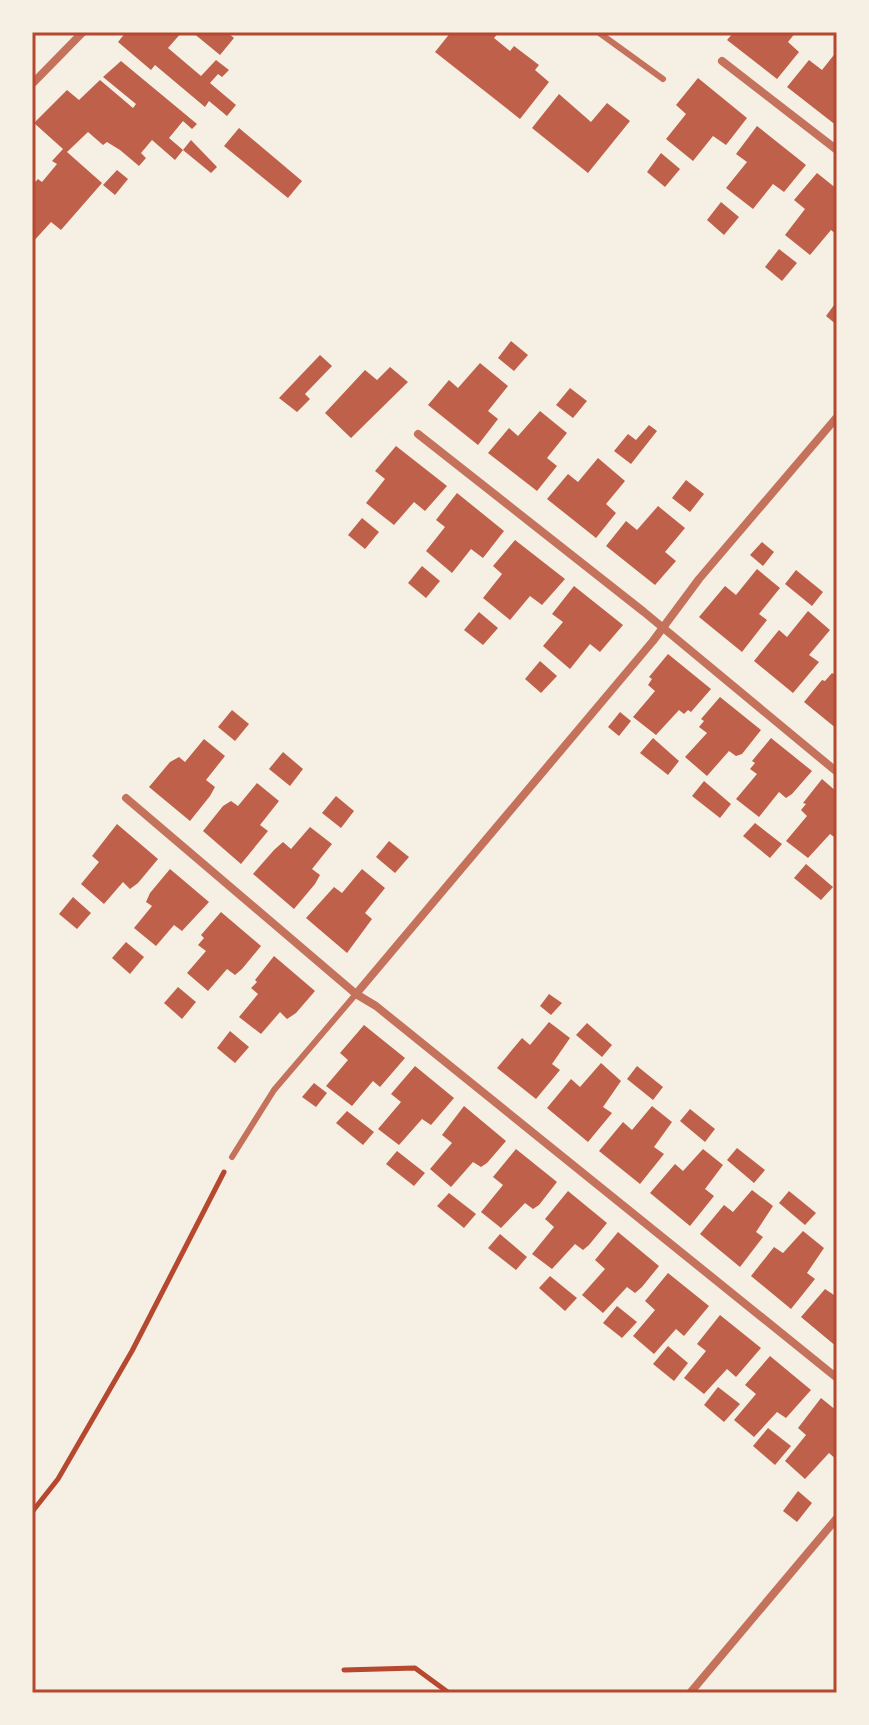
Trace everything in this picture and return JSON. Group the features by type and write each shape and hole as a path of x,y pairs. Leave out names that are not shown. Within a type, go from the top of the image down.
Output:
{"street":[{"path":"32,84 83,32"},
{"path":"722,61 837,150"},
{"path":"356,994 837,417"},
{"path":"418,434 837,772"},
{"path":"126,798 356,994 376,1006 837,1378"},
{"path":"690,1693 837,1518"}],"lane":[{"path":"598,32 663,79"},
{"path":"232,1157 274,1090 356,994"}],"path":[{"path":"32,1512 58,1479 132,1351 232,1157"},
{"path":"344,1670 415,1668 449,1693"}],"building":[{"path":"126,32 182,32 168,48 201,76 216,60 229,70 222,77 218,74 210,83 236,105 227,116 209,101 205,107 155,65 151,70 118,42"},
{"path":"192,32 227,32 234,38 220,55"},
{"path":"451,32 499,32 494,38 510,51 514,46 539,65 535,70 549,82 520,119 435,52"},
{"path":"734,32 796,32 788,42 799,52 777,79 727,40"},
{"path":"837,51 837,126 787,87 809,60 822,70"},
{"path":"121,61 197,124 192,129 183,121 169,138 183,150 175,160 152,140 141,153 146,158 139,166 120,150 107,142 103,145 88,132 67,152 102,183 61,230 51,222 32,243 32,185 38,179 42,182 57,164 52,161 63,149 34,123 67,90 79,100 100,80 133,108 136,104 103,77"},
{"path":"698,78 747,118 726,145 713,136 693,161 666,139 686,114 676,105"},
{"path":"559,94 591,122 607,103 630,121 588,173 532,128"},
{"path":"757,126 806,165 784,192 773,184 753,209 726,188 747,162 736,154"},
{"path":"239,128 302,181 288,198 224,146"},
{"path":"191,140 217,167 211,173 183,150"},
{"path":"661,153 680,169 665,187 647,172"},
{"path":"117,170 128,179 115,195 103,185"},
{"path":"817,173 837,189 837,235 831,230 810,255 785,235 805,209 794,200"},
{"path":"721,202 739,217 724,235 707,220"},
{"path":"779,249 797,263 782,281 765,267"},
{"path":"837,301 837,325 826,316"},
{"path":"511,341 528,355 514,371 498,358"},
{"path":"320,355 332,366 305,394 310,399 297,412 279,398"},
{"path":"480,363 508,386 488,411 498,419 478,445 428,405 449,380 458,388"},
{"path":"390,367 408,382 351,438 325,413 365,370 377,380"},
{"path":"570,388 587,401 573,418 556,405"},
{"path":"540,411 567,433 547,458 557,466 537,491 488,453 509,428 518,436"},
{"path":"649,425 657,431 631,464 614,451 628,434 636,440"},
{"path":"396,446 447,486 425,511 414,502 394,525 366,503 385,479 375,471"},
{"path":"598,458 625,481 606,504 616,513 596,538 547,499 568,474 578,482"},
{"path":"686,480 704,494 690,512 672,498"},
{"path":"457,493 504,531 483,558 471,549 452,573 426,551 445,527 436,520"},
{"path":"658,506 685,528 665,552 676,561 655,585 606,546 626,521 637,530"},
{"path":"362,518 379,532 365,549 348,535"},
{"path":"515,540 565,579 542,605 530,596 510,620 483,598 502,574 493,566"},
{"path":"762,542 774,552 763,566 750,555"},
{"path":"422,566 440,581 426,598 408,583"},
{"path":"757,569 780,588 759,614 767,620 742,652 699,617 725,586 736,595"},
{"path":"796,570 823,592 812,606 785,584"},
{"path":"574,586 623,625 600,652 590,644 570,669 543,646 563,622 552,614"},
{"path":"808,611 830,630 809,655 819,662 793,693 754,661 779,630 787,637"},
{"path":"479,612 498,628 483,645 464,630"},
{"path":"668,654 711,689 691,712 688,710 684,714 679,710 656,735 633,717 655,691 648,685 652,679 649,677"},
{"path":"540,661 557,676 541,693 525,679"},
{"path":"832,673 837,676 837,729 804,702"},
{"path":"720,697 761,730 742,754 736,756 729,751 707,776 685,757 707,733 699,727 704,721 701,719"},
{"path":"232,710 249,724 235,741 218,727"},
{"path":"620,712 631,721 619,736 608,727"},
{"path":"653,738 679,761 668,775 640,753"},
{"path":"771,738 812,771 786,798 779,792 759,817 736,799 757,774 750,769 755,763 752,761"},
{"path":"204,739 225,756 206,780 215,787 190,821 149,787 170,762 179,757 185,762"},
{"path":"283,752 303,769 290,786 269,769"},
{"path":"822,779 837,792 837,839 830,834 808,858 786,841 807,816 801,810 806,804 803,803"},
{"path":"704,781 731,804 720,818 692,796"},
{"path":"257,783 279,801 260,825 268,831 241,864 203,831 223,806 231,801 238,806"},
{"path":"336,796 354,811 341,828 322,813"},
{"path":"755,823 782,844 770,858 743,836"},
{"path":"117,824 158,859 138,883 130,889 123,882 104,904 81,884 99,862 92,856"},
{"path":"310,827 332,844 312,869 320,875 315,884 294,909 253,874 283,842 291,849"},
{"path":"389,841 409,857 395,873 376,857"},
{"path":"806,864 833,887 821,900 794,878"},
{"path":"170,869 209,902 182,931 174,925 156,946 134,928 152,906 146,902 150,893"},
{"path":"362,869 385,888 365,913 372,919 347,953 306,918 334,887 342,893"},
{"path":"73,897 91,913 77,929 59,914"},
{"path":"221,912 261,946 235,975 227,969 208,991 187,973 206,951 198,945 204,938 201,935"},
{"path":"126,942 144,957 130,974 112,958"},
{"path":"274,956 315,991 287,1019 280,1012 261,1034 239,1017 258,994 251,988"},
{"path":"178,987 196,1002 182,1019 164,1003"},
{"path":"549,994 562,1003 551,1015 540,1006"},
{"path":"549,1022 570,1038 552,1064 560,1070 536,1099 497,1068 522,1038 530,1045"},
{"path":"587,1023 612,1045 602,1057 576,1035"},
{"path":"364,1025 405,1058 380,1087 373,1081 352,1106 326,1086 348,1060 340,1053"},
{"path":"230,1031 249,1047 235,1063 217,1048"},
{"path":"601,1063 621,1081 603,1107 612,1113 588,1142 547,1108 571,1079 580,1087"},
{"path":"415,1066 454,1098 431,1125 422,1119 399,1145 378,1129 401,1102 391,1094"},
{"path":"637,1066 663,1087 653,1100 627,1079"},
{"path":"314,1083 327,1093 316,1107 302,1097"},
{"path":"464,1106 506,1141 481,1167 473,1162 451,1187 430,1169 452,1143 442,1135"},
{"path":"652,1106 672,1122 654,1147 664,1154 640,1184 599,1151 623,1122 632,1130"},
{"path":"690,1109 715,1129 705,1142 680,1121"},
{"path":"347,1111 374,1132 363,1145 336,1123"},
{"path":"737,1148 765,1170 754,1183 727,1160"},
{"path":"516,1149 557,1182 539,1205 533,1209 525,1203 501,1228 481,1212 503,1185 493,1177"},
{"path":"703,1149 723,1165 705,1189 714,1196 690,1226 650,1193 675,1164 683,1171"},
{"path":"397,1151 425,1173 414,1186 386,1164"},
{"path":"752,1190 773,1206 756,1232 763,1237 740,1267 700,1234 724,1205 733,1212"},
{"path":"568,1191 607,1223 589,1245 583,1250 575,1244 552,1269 532,1254 554,1227 545,1219"},
{"path":"789,1191 816,1213 805,1225 779,1203"},
{"path":"449,1193 476,1214 464,1228 437,1206"},
{"path":"803,1231 824,1248 807,1273 815,1279 791,1309 751,1276 774,1247 783,1253"},
{"path":"618,1232 659,1266 635,1293 627,1287 603,1313 582,1295 605,1269 595,1260"},
{"path":"500,1234 527,1257 516,1270 488,1248"},
{"path":"668,1273 709,1306 684,1336 676,1329 654,1354 633,1336 655,1310 645,1301"},
{"path":"550,1276 577,1298 565,1311 539,1288"},
{"path":"825,1289 834,1295 837,1291 837,1347 801,1317"},
{"path":"617,1306 637,1322 622,1338 603,1323"},
{"path":"720,1315 761,1348 736,1377 727,1369 704,1394 684,1378 706,1351 697,1344"},
{"path":"668,1346 688,1363 674,1381 653,1364"},
{"path":"770,1356 811,1390 786,1418 777,1412 754,1437 734,1420 756,1394 745,1385"},
{"path":"718,1387 740,1404 724,1422 704,1405"},
{"path":"821,1398 837,1411 837,1460 829,1453 805,1479 785,1461 806,1435 798,1428"},
{"path":"768,1428 791,1446 775,1465 753,1446"},
{"path":"798,1491 812,1503 797,1522 783,1511"}]}
